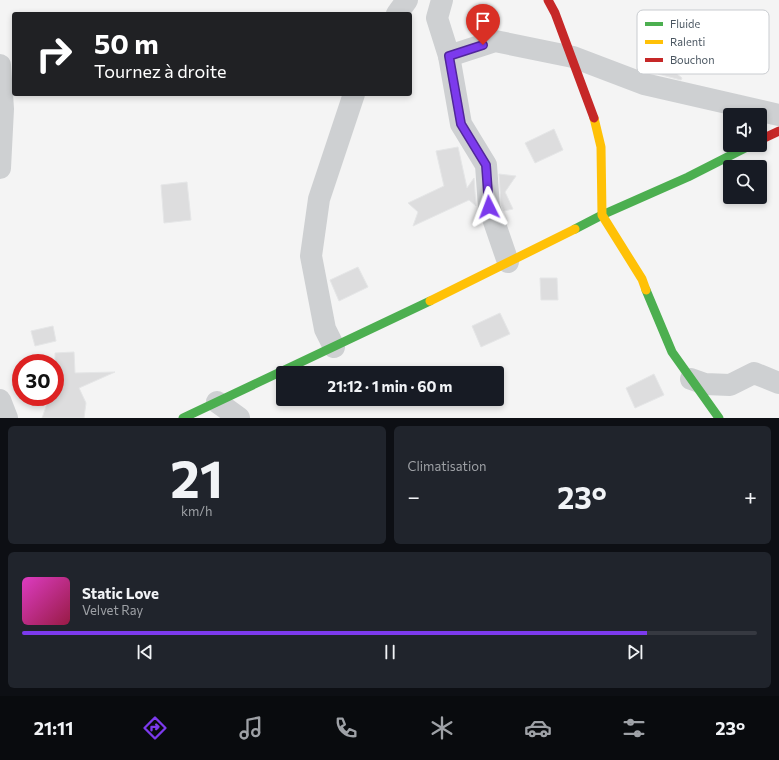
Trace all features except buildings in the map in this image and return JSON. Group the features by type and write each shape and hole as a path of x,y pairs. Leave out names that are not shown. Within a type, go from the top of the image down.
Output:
{"main road":[{"path":"548,0 573,57 600,136 602,215 642,279 672,352 719,418"},
{"path":"767,137 779,131"},
{"path":"183,418 443,295 602,215 688,177 737,152"}],"street":[{"path":"398,12 407,0"},
{"path":"442,0 437,18 449,56 461,124 486,165 489,207 508,262"},
{"path":"449,56 495,41 573,57 644,84 779,115"},
{"path":"0,65 3,109 0,168"},
{"path":"334,347 325,328 311,256 319,199 353,96"},
{"path":"691,379 705,384 730,385 754,373 779,383"},
{"path":"0,400 7,418"},
{"path":"217,402 239,418"}],"traffic: fast":[{"path":"575,229 602,215 688,177 737,152"},
{"path":"646,290 672,352 719,418"},
{"path":"183,418 430,301"}],"traffic: slow":[{"path":"594,118 601,147 602,215 642,279 646,290"},
{"path":"430,301 575,229"}],"traffic: jam":[{"path":"548,0 555,13 594,118"},
{"path":"767,137 779,131"}],"route":[{"path":"483,45 449,56 461,124 486,165 489,207"}]}
